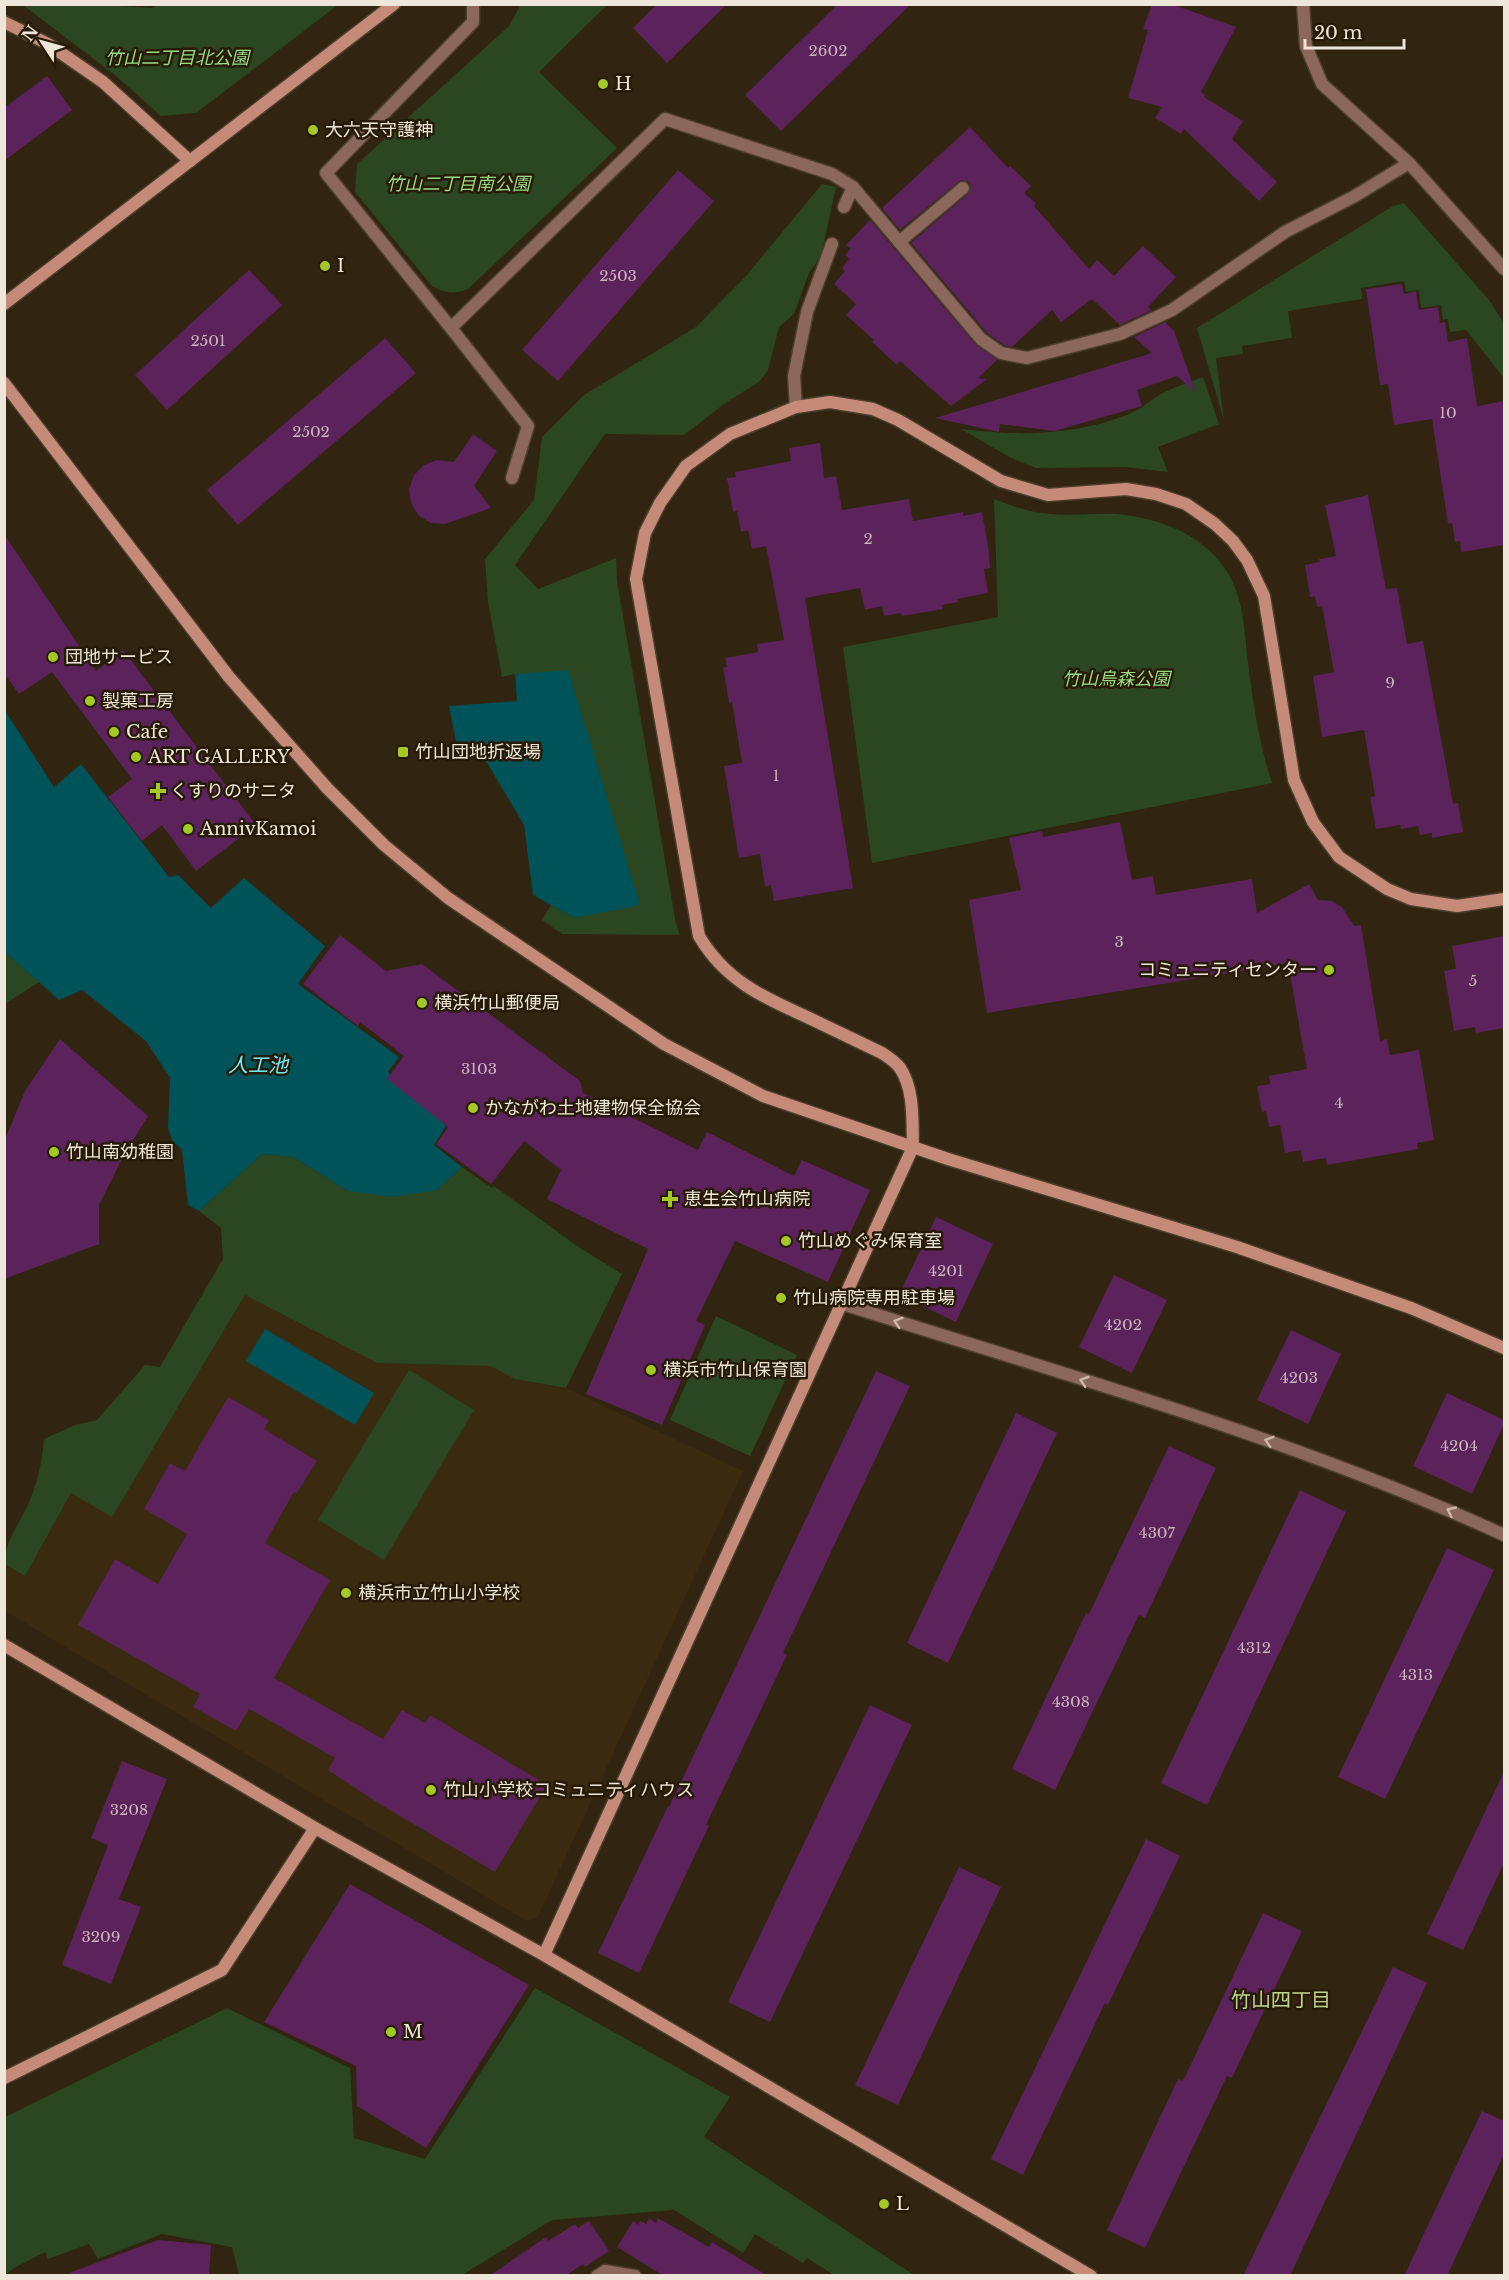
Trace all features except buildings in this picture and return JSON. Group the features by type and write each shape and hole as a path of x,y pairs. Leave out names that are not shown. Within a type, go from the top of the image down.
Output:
{"street":[{"path":"4,304 394,4"},
{"path":"473,4 473,22 326,173 528,426 512,478"},
{"path":"1304,4 1306,46 1322,84 1409,163 1504,269"},
{"path":"4,22 48,44 103,82 190,161"},
{"path":"451,328 665,118 832,174 853,187 981,339 1001,352 1027,358 1120,334 1172,310 1286,232 1355,196 1409,163"},
{"path":"844,207 853,187"},
{"path":"899,242 963,188"},
{"path":"796,407 794,376 807,312 832,244"},
{"path":"4,383 229,677 327,789 384,845 448,898 664,1044 763,1096 913,1147 1237,1247 1411,1308 1504,1348"},
{"path":"544,1955 913,1147 911,1102 908,1086 900,1068 882,1053 756,993 731,975 707,949 699,936 636,579 645,533 660,503 686,466 730,434 796,407 830,402 873,409 898,420 1001,481 1048,495 1126,489 1156,494 1186,504 1206,517 1233,541 1247,560 1264,596 1294,780 1313,822 1339,857 1387,889 1412,899 1457,906 1504,899"},
{"path":"843,1304 1279,1444 1425,1499 1504,1536"},
{"path":"4,1644 315,1828 544,1955 1091,2276"},
{"path":"4,2079 222,1970 315,1828"},
{"path":"597,2276 605,2271 634,2276"}],"shaded area":[{"name":"横浜市立竹山小学校","path":"245,1295 377,1363 490,1366 515,1379 566,1388 743,1471 538,1917 527,1921 5,1611 5,1564 25,1575 71,1492 112,1516"}],"green space":[{"name":"竹山二丁目北公園","path":"86,4 152,8 159,4 338,5 196,113 161,116 116,76 23,5"},
{"name":"竹山二丁目南公園","path":"521,4 607,5 539,72 617,148 468,289 454,293 446,292 432,286 355,192 357,164 509,26"},
{"path":"822,184 836,187 821,256 809,273 794,314 779,327 768,370 760,381 724,404 684,435 605,434 515,565 538,589 616,558 617,581 676,924 680,935 562,934 542,920 551,905 574,918 639,904 515,674 502,677 488,602 485,559 534,500 542,437 584,395 696,327 746,276"},
{"path":"1404,203 1489,300 1504,323 1504,378 1466,330 1450,332 1448,319 1443,320 1441,305 1421,308 1419,290 1406,292 1404,281 1361,288 1362,299 1288,311 1292,338 1242,346 1243,354 1216,358 1224,421 1197,328 1393,206"},
{"path":"1203,377 1219,424 1158,447 1168,472 1125,467 1036,468 1011,458 961,429 1025,433 1088,427 1133,412 1173,388"},
{"name":"竹山烏森公園","path":"994,499 1042,513 1122,514 1151,520 1185,534 1214,555 1234,584 1240,603 1255,713 1272,783 872,863 843,647 998,617"},
{"path":"5,952 39,982 5,1004"},
{"path":"262,1154 293,1157 348,1191 437,1190 462,1167 492,1188 494,1186 580,1248 622,1274 566,1388 515,1379 490,1366 377,1363 245,1295 112,1517 71,1493 25,1576 5,1564 5,1556 9,1542 34,1490 44,1439 75,1425 97,1420 145,1365 160,1367 223,1259 221,1228 199,1211"},
{"path":"716,1316 797,1355 750,1456 670,1420"},
{"path":"409,1370 474,1410 384,1560 318,1520"},
{"path":"535,1988 730,2097 704,2137 914,2275 834,2275 807,2258 803,2263 755,2234 743,2253 674,2210 552,2220 462,2275 239,2275 232,2247 162,2234 98,2259 89,2244 48,2259 45,2252 5,2275 5,2117 227,2008 350,2068 354,2138 425,2159"}],"water":[{"path":"568,670 640,905 574,918 533,895 524,825 483,756 456,741 449,706 517,701 515,674"},
{"name":"人工池","path":"4,709 54,787 81,764 169,877 178,875 211,908 244,878 325,946 298,984 399,1057 388,1072 449,1121 434,1145 462,1167 437,1190 392,1197 348,1191 293,1157 262,1154 199,1211 188,1205 182,1150 172,1140 168,1128 170,1078 146,1041 82,990 59,1000 5,952"},
{"path":"265,1329 374,1393 355,1425 246,1361"}],"place":[{"name":"H","path":"603,84"},
{"name":"大六天守護神","path":"313,130"},
{"name":"I","path":"325,266"},
{"name":"団地サービス","path":"53,657"},
{"name":"製菓工房","path":"90,701"},
{"name":"Cafe","path":"114,732"},
{"name":"竹山団地折返場","path":"403,752"},
{"name":"ART GALLERY","path":"136,757"},
{"name":"くすりのサニタ","path":"158,791"},
{"name":"AnnivKamoi","path":"188,829"},
{"name":"コミュニティセンター","path":"1329,970"},
{"name":"横浜竹山郵便局","path":"422,1003"},
{"name":"かながわ土地建物保全協会","path":"473,1108"},
{"name":"竹山南幼稚園","path":"54,1152"},
{"name":"恵生会竹山病院","path":"670,1199"},
{"name":"竹山めぐみ保育室","path":"786,1241"},
{"name":"竹山病院専用駐車場","path":"781,1298"},
{"name":"横浜市竹山保育園","path":"651,1370"},
{"name":"横浜市立竹山小学校","path":"346,1593"},
{"name":"竹山小学校コミュニティハウス","path":"431,1790"},
{"name":"M","path":"391,2032"},
{"name":"L","path":"884,2204"}],"district":[{"name":"竹山四丁目","path":"1281,2000"}]}
